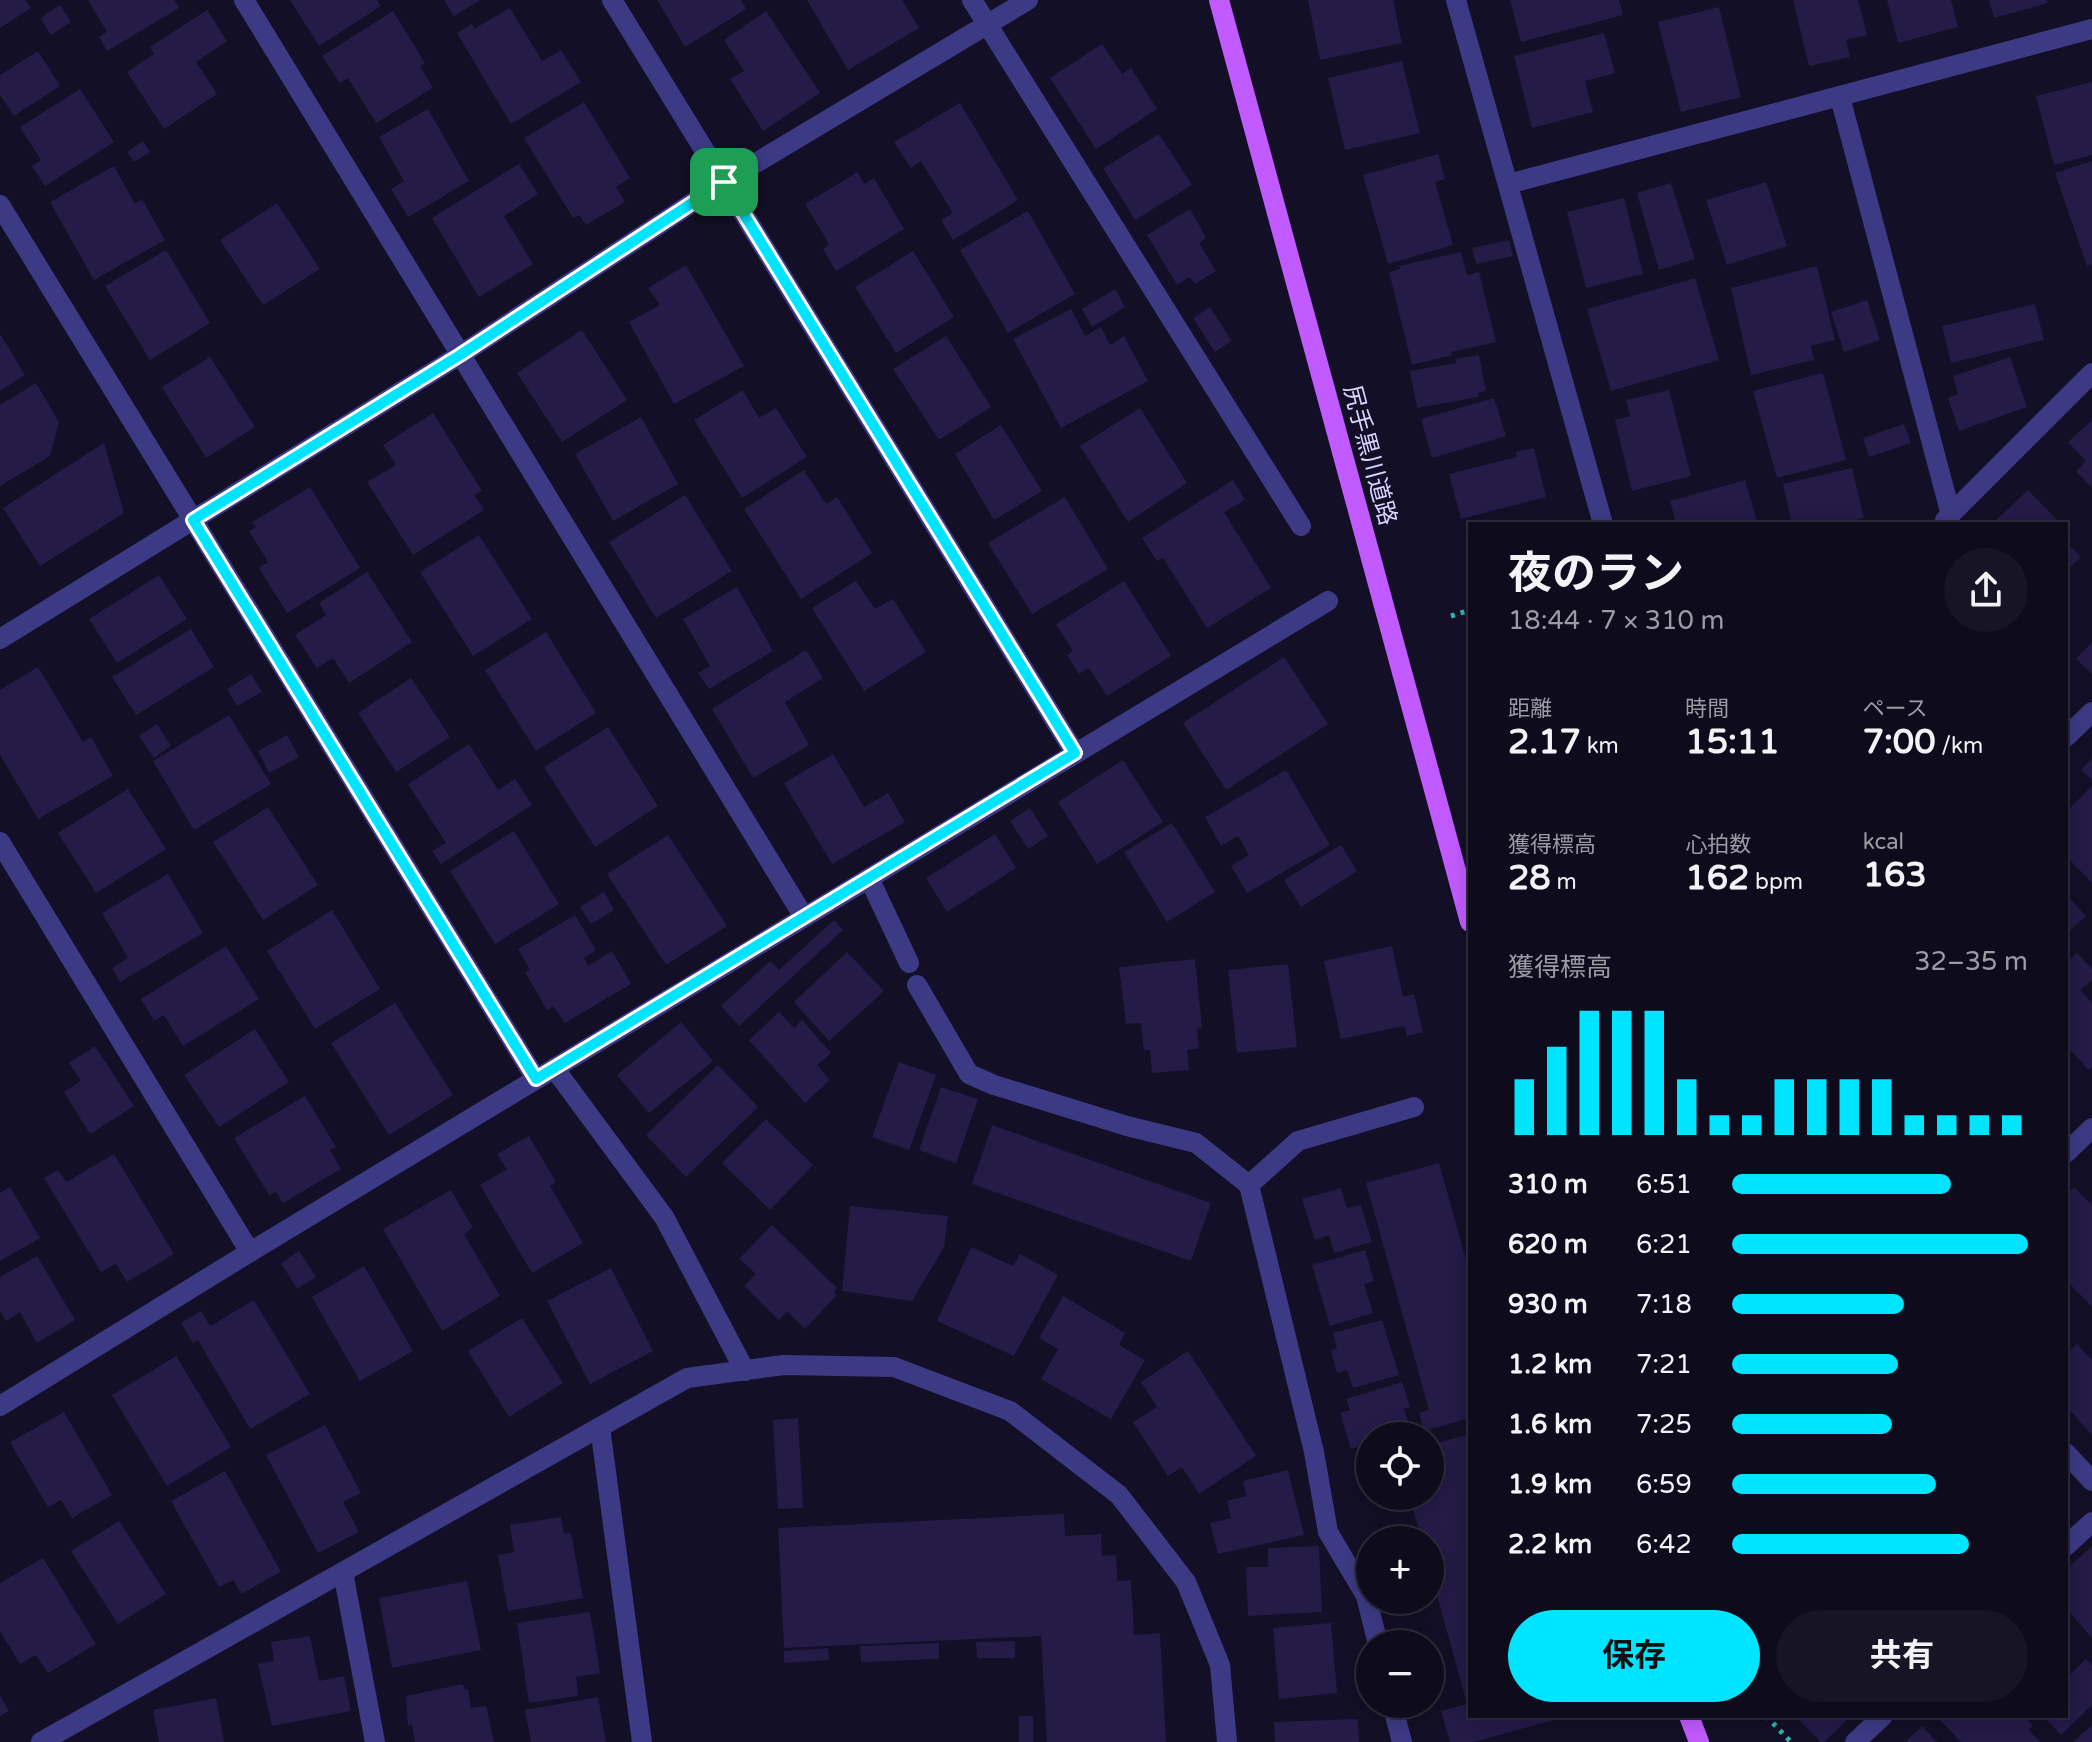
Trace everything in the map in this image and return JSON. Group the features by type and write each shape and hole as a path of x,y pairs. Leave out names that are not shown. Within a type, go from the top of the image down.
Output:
{"main road":[{"name":"尻手黒川道路","path":"1219,0 1468,915"},
{"path":"1690,1718 1699,1742"}],"street":[{"path":"244,0 804,917"},
{"path":"612,0 1075,753"},
{"path":"972,0 1301,526"},
{"path":"0,639 460,355 724,182 1028,0"},
{"path":"1456,0 1602,522"},
{"path":"1508,184 2092,29"},
{"path":"1840,97 1946,520"},
{"path":"0,205 536,1079"},
{"path":"1946,520 2092,373"},
{"path":"0,1406 1328,601"},
{"path":"2068,735 2092,712"},
{"path":"0,842 250,1252"},
{"path":"869,878 909,963"},
{"path":"917,985 969,1074 994,1085 1112,1122 1196,1143 1249,1185 1314,1452 1328,1532 1366,1596 1374,1630"},
{"path":"554,1068 664,1217 745,1371"},
{"path":"1249,1185 1298,1141 1414,1107"},
{"path":"2068,1151 2092,1128"},
{"path":"41,1742 687,1378 784,1365 894,1367 1010,1411 1119,1495 1186,1582 1220,1665 1227,1742"},
{"path":"600,1427 642,1742"},
{"path":"2068,1455 2092,1481"},
{"path":"2068,1544 2092,1522"},
{"path":"343,1572 375,1742"},
{"path":"1396,1718 1402,1742"},
{"path":"1855,1742 1881,1718"}],"path":[{"path":"1451,616 1468,611"},
{"path":"1768,1718 1791,1742"}],"building":[{"path":"0,0 25,0 31,8 0,28"},
{"path":"88,0 174,0 179,8 107,51 99,37 107,32"},
{"path":"290,0 377,0 381,6 319,46"},
{"path":"444,0 481,0 454,16"},
{"path":"657,0 741,0 746,9 685,47"},
{"path":"807,0 902,0 919,28 848,70"},
{"path":"1308,0 1393,0 1402,43 1320,60"},
{"path":"1510,0 1619,0 1623,15 1521,42"},
{"path":"1793,0 1858,0 1867,35 1846,40 1850,57 1809,66"},
{"path":"1887,0 1951,0 1958,27 1898,43"},
{"path":"1989,0 2047,0 2048,3 1994,18"},
{"path":"60,5 71,22 51,35 40,18"},
{"path":"1719,7 1741,97 1681,112 1658,22"},
{"path":"510,8 542,61 561,50 581,82 511,124 457,33 472,24 474,29"},
{"path":"207,10 227,41 196,62 217,94 164,129 127,72 154,54 150,47"},
{"path":"393,11 425,63 420,66 433,88 376,123 348,78 340,83 322,56"},
{"path":"766,11 820,93 763,131 730,79 744,71 724,40"},
{"path":"1604,33 1615,73 1585,81 1593,112 1532,128 1514,56"},
{"path":"1102,44 1122,74 1131,68 1157,109 1096,149 1050,78"},
{"path":"38,51 60,86 14,116 0,95 0,75"},
{"path":"1402,61 1420,133 1345,150 1328,78"},
{"path":"2092,82 2092,155 2054,165 2036,96"},
{"path":"80,89 114,142 45,186 32,166 41,160 20,127"},
{"path":"584,102 630,178 616,187 625,202 586,225 579,215 573,218 524,138"},
{"path":"960,103 1018,200 953,240 941,220 953,213 921,161 911,168 894,142"},
{"path":"428,109 469,181 408,217 391,189 404,181 379,137"},
{"path":"1159,134 1192,185 1135,220 1103,168"},
{"path":"143,141 150,152 134,162 127,152"},
{"path":"1438,154 1445,179 1435,182 1453,245 1388,264 1363,175"},
{"path":"2092,161 2092,264 2087,266 2055,173"},
{"path":"519,164 538,194 504,216 533,264 479,297 432,218"},
{"path":"114,166 135,204 142,199 165,240 94,280 50,202"},
{"path":"858,172 864,184 874,178 904,229 836,271 823,249 829,244 805,204"},
{"path":"1766,182 1787,246 1727,265 1706,200"},
{"path":"1671,183 1695,259 1659,270 1637,193"},
{"path":"1624,198 1643,274 1586,288 1567,212"},
{"path":"277,203 320,269 263,305 220,240"},
{"path":"1190,209 1206,238 1199,243 1216,271 1195,284 1190,277 1177,285 1147,235"},
{"path":"1028,211 1075,294 1008,333 960,250"},
{"path":"1509,240 1513,256 1476,264 1472,248"},
{"path":"166,250 210,323 150,360 105,286"},
{"path":"913,251 954,317 896,353 855,287"},
{"path":"1461,252 1467,275 1479,272 1496,342 1412,365 1389,272 1400,269 1399,266"},
{"path":"686,265 744,366 674,404 629,322 660,305 648,288"},
{"path":"1817,266 1835,340 1811,346 1814,360 1751,375 1731,288"},
{"path":"1695,278 1719,360 1611,391 1587,309"},
{"path":"1115,289 1125,307 1092,327 1082,309"},
{"path":"1867,300 1880,340 1844,352 1831,312"},
{"path":"2035,304 2044,340 1951,363 1942,326"},
{"path":"1210,307 1232,341 1215,352 1193,318"},
{"path":"1071,309 1085,336 1101,327 1110,345 1124,336 1148,381 1061,428 1013,339"},
{"path":"582,330 627,400 562,442 517,373"},
{"path":"0,334 25,375 0,391"},
{"path":"946,336 991,407 939,440 893,369"},
{"path":"1479,355 1486,391 1478,393 1478,397 1417,408 1410,371 1456,363 1455,359"},
{"path":"210,357 255,427 206,458 162,387"},
{"path":"2010,357 2027,407 1959,431 1948,398 1958,394 1953,376"},
{"path":"1823,373 1846,460 1777,478 1753,391"},
{"path":"36,383 59,422 50,456 0,486 0,405"},
{"path":"743,390 759,418 776,408 807,457 742,498 694,420"},
{"path":"1669,390 1691,476 1632,491 1615,420 1630,416 1626,400"},
{"path":"1494,398 1506,436 1432,458 1421,419"},
{"path":"1140,408 1187,483 1128,522 1080,446"},
{"path":"433,413 482,491 474,495 484,510 413,555 367,482 396,465 383,445"},
{"path":"641,417 678,484 613,521 575,454"},
{"path":"2092,420 2092,488 2076,471 2086,461 2068,442"},
{"path":"1904,424 1911,443 1869,457 1863,438"},
{"path":"1001,425 1042,491 994,520 955,454"},
{"path":"104,443 124,513 40,566 3,508"},
{"path":"1534,448 1546,497 1461,519 1449,474 1517,457 1516,452"},
{"path":"1852,468 1864,518 1858,519 1859,522 1792,522 1783,484"},
{"path":"804,470 826,504 837,497 872,553 801,599 744,509"},
{"path":"1233,480 1245,500 1224,512 1271,588 1207,628 1163,558 1157,561 1142,538"},
{"path":"1745,480 1757,522 1675,522 1670,501"},
{"path":"310,487 360,568 287,613 259,568 268,562 249,531 256,527 252,522"},
{"path":"2028,490 2057,520 2055,522 1994,522"},
{"path":"685,495 732,571 656,618 609,542"},
{"path":"1065,497 1108,569 1032,614 988,543"},
{"path":"479,535 532,619 473,656 420,572"},
{"path":"2068,544 2081,557 2068,569"},
{"path":"367,572 412,642 349,683 333,658 317,668 295,635 326,615 319,603"},
{"path":"159,575 187,619 117,663 89,619"},
{"path":"856,581 875,609 893,599 926,652 864,691 812,608"},
{"path":"1124,581 1171,656 1107,696 1089,668 1079,674 1067,655 1073,651 1056,624"},
{"path":"737,587 773,651 709,689 698,673 710,666 683,619"},
{"path":"191,629 214,667 136,715 112,677"},
{"path":"546,632 596,713 536,751 485,670"},
{"path":"2092,642 2092,674 2076,659"},
{"path":"806,650 823,678 785,702 809,745 753,778 712,709"},
{"path":"1284,657 1328,724 1226,790 1183,723"},
{"path":"38,667 83,742 91,737 113,776 38,819 0,755 0,690"},
{"path":"251,674 262,692 237,706 227,689"},
{"path":"411,678 450,737 396,772 358,713"},
{"path":"229,715 271,784 194,830 153,761"},
{"path":"157,724 171,746 154,758 139,736"},
{"path":"608,727 658,806 595,847 544,767"},
{"path":"287,735 299,757 269,773 258,751"},
{"path":"469,744 498,790 515,779 532,805 441,864 432,851 446,843 408,784"},
{"path":"833,754 864,807 888,793 905,822 832,864 784,783"},
{"path":"2092,758 2092,780 2081,770"},
{"path":"1123,760 1163,822 1097,864 1058,802"},
{"path":"1286,770 1330,845 1247,893 1231,866 1249,855 1238,836 1221,846 1205,817"},
{"path":"2092,786 2092,883 2068,858 2068,810"},
{"path":"128,789 166,849 96,893 58,833"},
{"path":"268,807 318,885 263,920 213,842"},
{"path":"1030,808 1048,836 1028,849 1010,821"},
{"path":"1172,823 1215,892 1167,922 1124,852"},
{"path":"514,831 559,904 495,944 450,871"},
{"path":"995,834 1016,868 947,912 926,878"},
{"path":"668,835 727,926 666,965 607,874"},
{"path":"1341,845 1357,871 1301,907 1284,880"},
{"path":"168,874 203,933 120,982 112,968 128,958 102,913"},
{"path":"604,892 614,910 591,924 580,907"},
{"path":"2068,896 2086,916 2068,932"},
{"path":"332,910 380,989 315,1029 267,951"},
{"path":"575,915 596,950 584,958 588,966 612,951 631,984 565,1023 553,1006 547,1010 525,972 530,970 518,949"},
{"path":"834,920 843,930 739,1026 721,1006 770,961 779,970"},
{"path":"226,946 259,999 183,1046 164,1015 154,1021 141,999"},
{"path":"1392,946 1403,997 1414,994 1423,1032 1407,1036 1404,1026 1341,1039 1324,961"},
{"path":"847,952 884,991 829,1041 794,1002"},
{"path":"2077,953 2092,969 2092,980 2080,990 2092,1003 2092,1067 2089,1070 2068,1048 2068,961"},
{"path":"1195,959 1202,1028 1197,1029 1199,1048 1187,1050 1189,1070 1152,1073 1150,1050 1144,1050 1141,1023 1126,1024 1119,967"},
{"path":"1288,964 1297,1047 1237,1053 1228,970"},
{"path":"395,1003 453,1095 389,1135 331,1043"},
{"path":"779,1012 794,1028 802,1020 831,1053 817,1065 830,1080 805,1103 749,1040"},
{"path":"681,1022 713,1061 649,1113 617,1075"},
{"path":"255,1029 289,1082 219,1127 184,1075"},
{"path":"95,1046 134,1106 90,1134 64,1092 81,1081 69,1063"},
{"path":"899,1062 936,1075 909,1150 872,1137"},
{"path":"718,1065 758,1107 686,1177 646,1135"},
{"path":"941,1087 978,1099 956,1163 919,1150"},
{"path":"305,1096 336,1147 330,1150 341,1169 283,1203 276,1192 269,1195 234,1138"},
{"path":"766,1119 813,1165 770,1210 722,1163"},
{"path":"992,1125 1211,1203 1191,1261 972,1184"},
{"path":"529,1136 556,1182 550,1186 583,1243 532,1273 480,1185 507,1169 497,1154"},
{"path":"114,1154 174,1254 127,1282 116,1264 101,1272 44,1178 58,1170 66,1182"},
{"path":"1439,1163 1468,1267 1468,1419 1444,1425 1444,1422 1422,1422 1419,1413 1429,1410 1366,1183"},
{"path":"10,1187 40,1238 0,1261 0,1193"},
{"path":"2074,1187 2092,1205 2092,1307 2068,1282 2068,1193"},
{"path":"1341,1188 1347,1208 1361,1205 1372,1242 1334,1253 1329,1235 1315,1240 1302,1199"},
{"path":"451,1190 473,1228 464,1234 500,1296 442,1331 383,1229"},
{"path":"850,1206 948,1216 944,1247 912,1301 842,1291"},
{"path":"772,1225 837,1288 834,1292 837,1295 805,1329 787,1311 779,1320 744,1286 756,1274 739,1259"},
{"path":"971,1247 1013,1266 1020,1254 1058,1275 1014,1356 937,1321"},
{"path":"1365,1250 1374,1281 1364,1284 1373,1313 1330,1326 1312,1265"},
{"path":"299,1251 316,1277 297,1289 281,1263"},
{"path":"37,1256 75,1320 37,1343 20,1312 6,1321 0,1311 0,1277"},
{"path":"364,1266 413,1351 360,1381 312,1297"},
{"path":"611,1268 653,1351 590,1384 547,1301"},
{"path":"1063,1296 1125,1333 1119,1345 1145,1360 1111,1419 1041,1379 1058,1349 1039,1338"},
{"path":"254,1300 310,1394 250,1429 198,1340 193,1343 181,1323 201,1311 210,1326"},
{"path":"522,1318 563,1383 509,1417 468,1351"},
{"path":"1382,1320 1399,1375 1353,1388 1347,1370 1337,1373 1331,1351 1337,1348 1333,1333"},
{"path":"2077,1344 2092,1360 2092,1435 2068,1408 2068,1352"},
{"path":"1188,1351 1256,1456 1199,1494 1182,1467 1168,1476 1133,1422 1157,1407 1141,1382"},
{"path":"176,1356 231,1447 167,1486 112,1395"},
{"path":"1402,1382 1410,1407 1404,1409 1408,1422 1356,1422 1356,1447 1351,1449 1340,1413 1350,1410 1346,1399"},
{"path":"64,1412 112,1495 72,1518 61,1500 48,1507 10,1442"},
{"path":"798,1418 803,1508 778,1509 773,1420"},
{"path":"325,1425 361,1493 343,1502 359,1532 318,1553 266,1455"},
{"path":"1468,1435 1468,1718 1560,1718 1474,1742 1450,1742 1444,1710 1467,1704 1442,1614 1444,1526 1418,1526 1413,1510 1444,1510 1444,1441"},
{"path":"1288,1470 1304,1535 1218,1554 1210,1523 1231,1518 1227,1501 1246,1496 1243,1481"},
{"path":"225,1471 281,1572 241,1594 234,1580 219,1587 171,1501"},
{"path":"1064,1514 1065,1536 1101,1534 1102,1556 1116,1555 1117,1581 1131,1580 1134,1635 1160,1633 1166,1742 1047,1742 1041,1636 784,1648 778,1528"},
{"path":"561,1517 564,1534 571,1533 583,1598 508,1611 498,1555 514,1552 510,1525"},
{"path":"119,1521 166,1594 118,1624 71,1551"},
{"path":"1319,1546 1322,1612 1248,1616 1246,1567 1268,1567 1268,1548"},
{"path":"2092,1546 2092,1638 2068,1610 2068,1568"},
{"path":"43,1558 96,1644 48,1673 36,1655 20,1664 0,1631 0,1583"},
{"path":"467,1581 481,1650 392,1668 379,1598"},
{"path":"590,1612 600,1673 576,1677 578,1696 529,1703 517,1623"},
{"path":"1331,1623 1337,1693 1279,1699 1273,1628"},
{"path":"310,1636 319,1681 344,1676 351,1711 272,1726 258,1664 274,1661 271,1642"},
{"path":"1015,1641 1015,1658 977,1658 976,1642"},
{"path":"939,1643 939,1659 861,1662 860,1646"},
{"path":"828,1648 829,1660 784,1663 784,1651"},
{"path":"2086,1659 2092,1665 2092,1705 2061,1735 2045,1718 2068,1718 2068,1676"},
{"path":"463,1684 465,1690 468,1689 471,1708 486,1706 494,1742 415,1742 412,1725 408,1726 406,1696"},
{"path":"0,1695 9,1711 0,1716"},
{"path":"598,1697 606,1742 531,1742 525,1710"},
{"path":"216,1698 224,1742 159,1742 153,1710"},
{"path":"1019,1716 1033,1716 1033,1742 1019,1742"},
{"path":"1797,1718 1849,1718 1824,1742"},
{"path":"2026,1718 2033,1725 2029,1730 2041,1742 1961,1742 1939,1719"},
{"path":"1358,1719 1359,1742 1275,1742 1274,1722"},
{"path":"2092,1725 2092,1742 2073,1742"},
{"path":"1922,1726 1937,1742 1905,1742"}],"route":[{"path":"724,182 1075,753 536,1079 193,520 460,355 724,182"}]}
